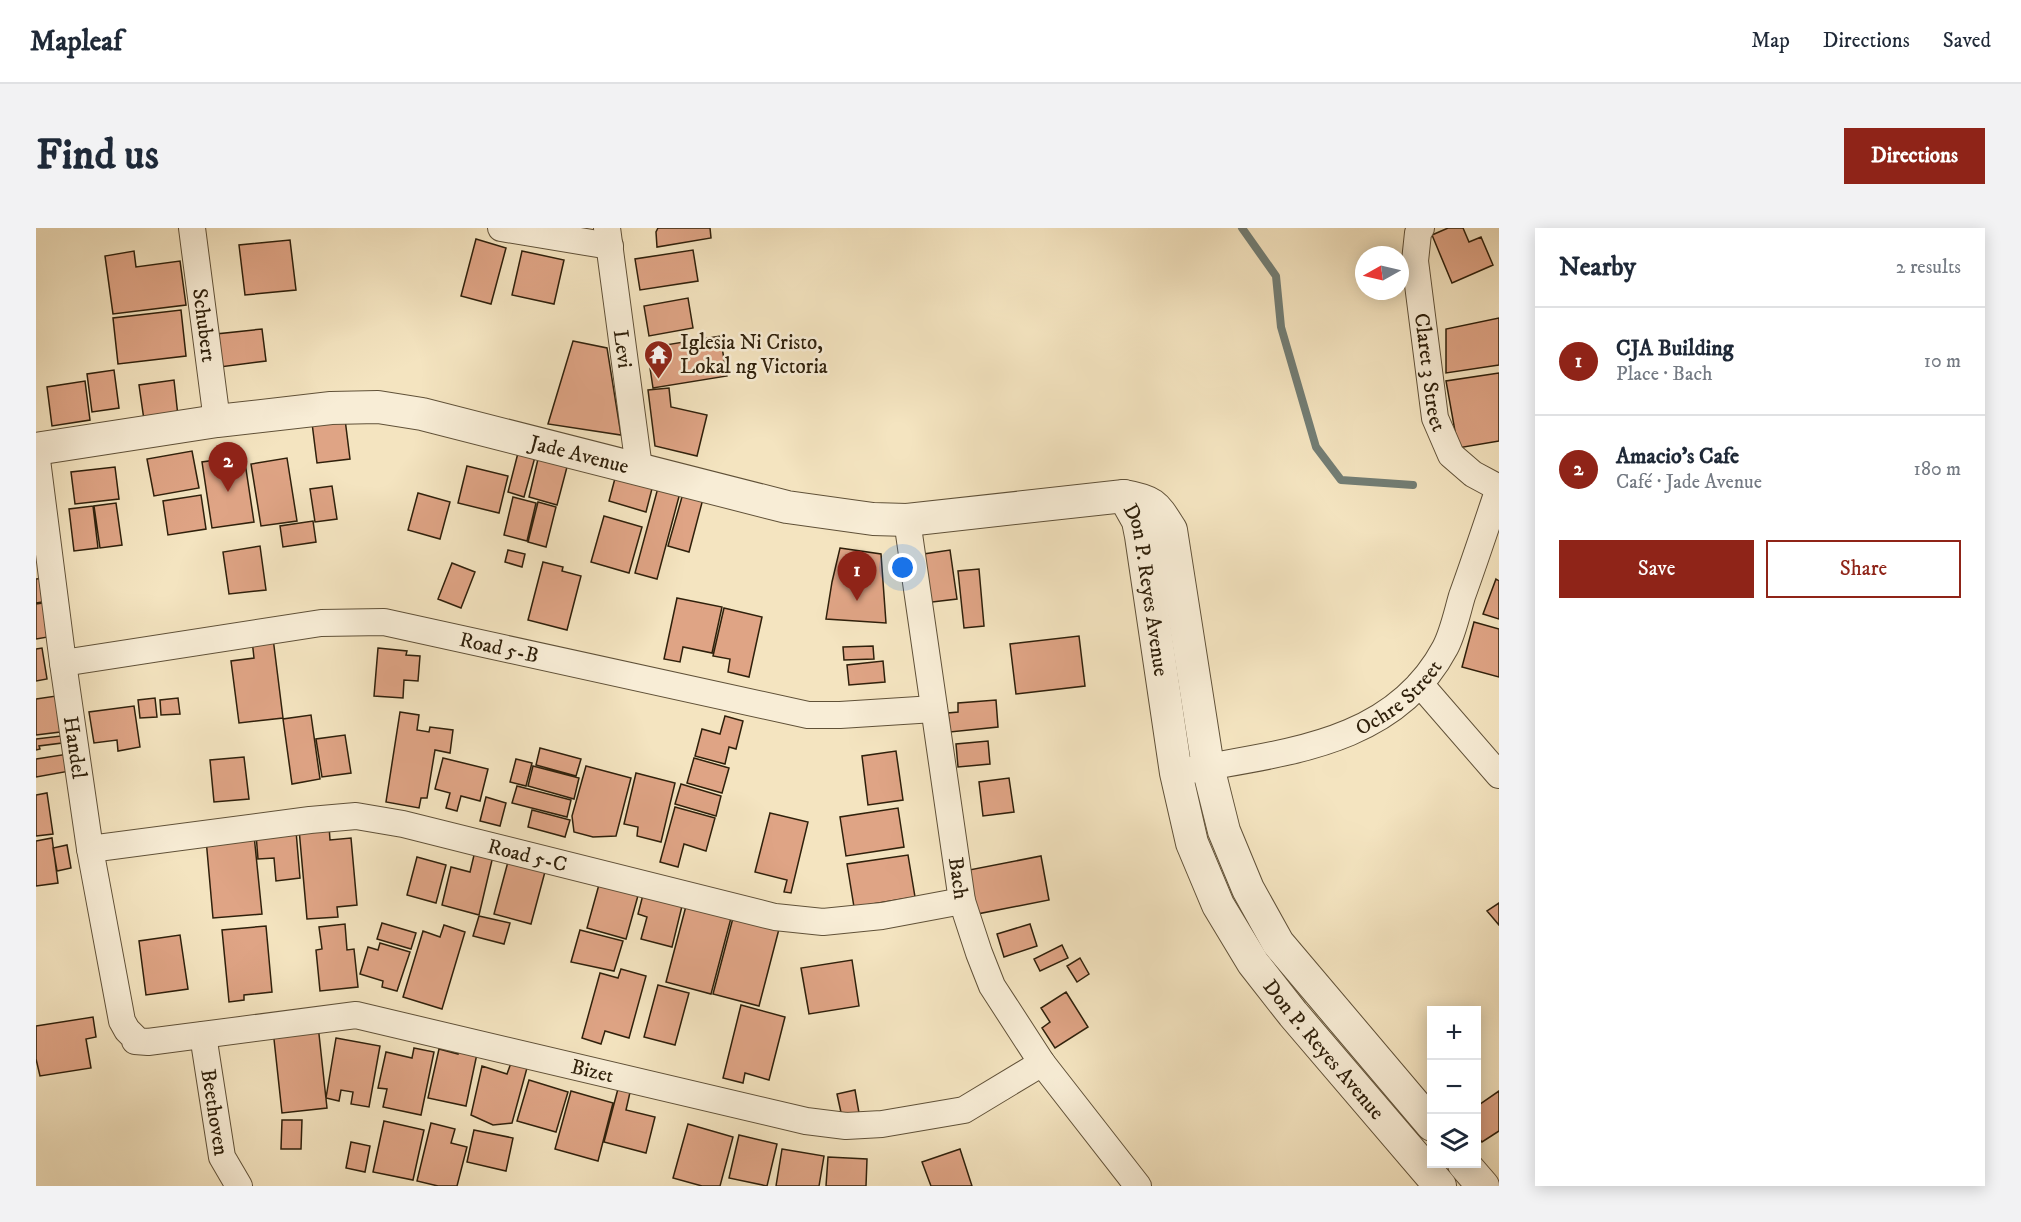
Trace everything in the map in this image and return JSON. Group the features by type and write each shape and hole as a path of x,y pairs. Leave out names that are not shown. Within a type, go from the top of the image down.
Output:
{"street":[{"name":"Schubert","path":"192,228 217,422"},
{"path":"501,228 608,237"},
{"name":"Claret 3 Street","path":"1420,228 1415,261 1435,418 1451,455 1473,474 1499,488"},
{"name":"Levi","path":"608,237 639,468"},
{"name":"Jade Avenue","path":"36,451 217,422 331,408 378,407 422,414 788,507 873,519 907,520 1124,496"},
{"name":"Handel","path":"36,451 90,849 122,1021 135,1038"},
{"name":"Ochre Street","path":"1176,773 1307,747 1344,736 1379,719 1420,684 1445,648 1499,488"},
{"name":"Don P. Reyes Avenue","path":"1124,496 1145,500 1155,507 1170,530 1208,767 1224,831 1248,889 1278,943 1427,1120"},
{"name":"Don P. Reyes Avenue","path":"1124,496 1138,521 1141,536 1176,773 1192,843 1218,905 1253,963 1293,1014 1440,1186"},
{"name":"Bach","path":"907,520 963,901 979,953 992,986 1042,1063 1138,1186"},
{"name":"Road 5-B","path":"63,663 321,623 384,622 808,715 840,716 934,710"},
{"path":"1420,684 1499,775"},
{"name":"Road 5-C","path":"90,849 356,816 403,824 775,917 823,922 882,916 963,901"},
{"name":"Bizet","path":"135,1038 135,1041 148,1042 356,1016 806,1121 846,1126 882,1124 964,1110 1042,1063"},
{"name":"Beethoven","path":"203,1035 222,1157 239,1186"},
{"path":"1468,1168 1484,1186"}],"building":[{"path":"658,228 710,228 711,238 657,247"},
{"path":"1448,228 1463,228 1469,242 1481,237 1493,265 1452,283 1432,235"},
{"path":"476,239 506,248 491,304 461,296"},
{"path":"290,240 296,290 245,295 239,245"},
{"path":"693,250 698,281 640,290 635,259"},
{"path":"134,251 136,267 180,261 186,305 113,314 105,256"},
{"path":"522,251 564,260 554,304 512,295"},
{"path":"688,298 693,328 649,336 644,306"},
{"path":"181,310 186,356 118,364 113,318"},
{"path":"1499,318 1499,365 1446,373 1446,329"},
{"path":"262,329 266,361 220,367 216,334"},
{"path":"720,336 727,376 653,388 647,348"},
{"path":"573,341 607,348 621,435 548,424"},
{"path":"114,370 119,408 92,412 87,374"},
{"path":"1499,373 1499,441 1458,448 1446,381"},
{"path":"174,380 178,416 144,420 139,385"},
{"path":"85,381 90,420 52,426 47,387"},
{"path":"669,388 671,407 707,415 697,456 655,446 648,390"},
{"path":"345,419 350,459 317,463 312,423"},
{"path":"192,451 199,488 154,496 147,459"},
{"path":"518,453 535,457 524,497 508,492"},
{"path":"244,456 254,522 212,528 202,462"},
{"path":"287,458 297,521 261,526 251,464"},
{"path":"538,459 567,467 557,505 529,497"},
{"path":"467,466 508,476 499,513 458,503"},
{"path":"115,467 119,499 75,504 71,472"},
{"path":"618,467 655,477 646,512 609,501"},
{"path":"659,484 681,489 657,579 635,573"},
{"path":"332,486 337,519 315,522 310,489"},
{"path":"684,490 704,495 689,552 668,546"},
{"path":"418,493 450,502 440,539 408,530"},
{"path":"201,495 206,529 168,535 163,501"},
{"path":"513,497 536,503 527,541 504,535"},
{"path":"538,502 556,507 546,547 528,542"},
{"path":"116,503 122,545 100,548 94,506"},
{"path":"93,506 98,548 74,551 69,509"},
{"path":"604,516 642,527 629,573 591,562"},
{"path":"313,521 316,542 283,547 280,526"},
{"path":"260,546 266,590 229,594 223,552"},
{"path":"840,548 881,554 886,623 826,619"},
{"path":"508,550 525,554 522,567 505,562"},
{"path":"950,550 957,599 924,603 917,555"},
{"path":"543,562 563,567 562,571 581,576 567,630 528,620"},
{"path":"452,563 475,572 461,608 438,599"},
{"path":"979,569 984,626 964,628 958,571"},
{"path":"45,578 48,601 36,603 36,579"},
{"path":"1496,579 1499,581 1499,619 1483,614"},
{"path":"677,598 722,607 712,653 683,647 680,662 664,659"},
{"path":"43,603 48,637 36,639 36,604"},
{"path":"724,608 762,617 749,677 728,672 730,659 713,656"},
{"path":"1474,622 1499,629 1499,677 1462,667"},
{"path":"1079,636 1085,686 1016,694 1010,644"},
{"path":"273,638 283,718 239,723 231,661 254,658 252,640"},
{"path":"873,646 874,659 844,660 843,647"},
{"path":"42,648 47,679 36,681 36,649"},
{"path":"378,648 407,651 406,655 420,656 418,681 404,680 403,698 374,696"},
{"path":"883,661 885,682 849,685 847,665"},
{"path":"56,696 60,732 36,735 36,699"},
{"path":"155,698 157,717 140,718 138,700"},
{"path":"178,698 180,714 161,715 160,700"},
{"path":"996,700 998,727 950,732 948,713 958,712 958,703"},
{"path":"134,706 140,747 118,751 117,740 94,743 89,712"},
{"path":"400,712 419,715 417,730 429,732 430,727 453,730 450,753 435,750 427,798 421,798 419,808 386,802"},
{"path":"311,715 320,779 292,784 283,719"},
{"path":"725,716 743,721 736,749 729,747 725,764 695,756 702,729 720,734"},
{"path":"345,735 351,773 322,777 316,739"},
{"path":"61,736 62,743 39,746 40,749 36,750 36,739"},
{"path":"988,741 990,764 958,767 956,744"},
{"path":"540,748 581,759 576,776 536,765"},
{"path":"896,751 903,800 868,805 862,756"},
{"path":"68,754 70,771 36,777 36,759"},
{"path":"244,757 249,799 214,802 210,760"},
{"path":"443,758 488,769 480,801 461,796 457,811 446,808 450,793 435,789"},
{"path":"694,758 729,768 722,793 687,783"},
{"path":"516,759 532,763 526,786 510,782"},
{"path":"533,766 579,778 574,799 528,786"},
{"path":"586,766 631,778 616,836 593,837 574,832 572,816"},
{"path":"636,773 675,783 661,842 637,836 638,827 624,824"},
{"path":"1009,778 1014,812 983,816 979,782"},
{"path":"681,784 721,796 716,816 675,804"},
{"path":"517,786 571,800 567,817 512,803"},
{"path":"47,793 53,834 36,836 36,795"},
{"path":"486,797 506,803 500,826 480,821"},
{"path":"675,807 715,818 706,851 684,844 678,867 660,862"},
{"path":"898,808 904,847 846,856 840,817"},
{"path":"532,810 570,820 565,837 528,827"},
{"path":"770,813 808,822 791,893 784,892 787,880 755,872"},
{"path":"329,826 330,840 351,838 357,905 337,907 338,917 307,919 299,829"},
{"path":"296,831 300,878 276,881 274,858 258,859 256,834"},
{"path":"254,835 262,914 213,918 206,839"},
{"path":"52,838 58,883 36,886 36,841"},
{"path":"67,845 71,868 57,871 53,848"},
{"path":"475,851 493,856 479,915 442,905 451,867 470,872"},
{"path":"908,855 915,897 854,907 847,864"},
{"path":"1041,856 1049,900 977,914 969,870"},
{"path":"417,857 446,865 436,903 407,895"},
{"path":"509,858 546,868 531,924 494,914"},
{"path":"600,881 639,892 626,939 587,928"},
{"path":"645,887 684,898 672,947 641,939 647,917 638,914"},
{"path":"1499,903 1499,925 1487,911"},
{"path":"686,906 731,918 711,994 666,982"},
{"path":"479,916 510,923 504,944 473,936"},
{"path":"733,918 779,929 759,1006 713,994"},
{"path":"382,923 416,933 411,949 377,939"},
{"path":"345,924 347,950 354,949 358,987 320,991 316,950 322,949 319,927"},
{"path":"1030,924 1037,946 1004,957 997,934"},
{"path":"444,925 465,932 442,1009 403,997 423,931 440,937"},
{"path":"266,926 272,992 244,995 244,1000 229,1002 222,930"},
{"path":"580,930 623,941 614,971 571,962"},
{"path":"180,935 188,989 146,995 139,941"},
{"path":"380,943 410,952 397,991 382,987 383,981 360,974 368,947 378,950"},
{"path":"1062,945 1068,958 1040,971 1034,959"},
{"path":"1080,958 1089,974 1077,982 1067,966"},
{"path":"852,960 859,1006 809,1014 801,968"},
{"path":"621,969 646,976 629,1038 605,1031 601,1044 582,1038 600,973 618,978"},
{"path":"658,985 689,993 675,1045 644,1037"},
{"path":"1066,992 1088,1027 1055,1048 1042,1028 1050,1022 1041,1008"},
{"path":"741,1005 785,1017 769,1080 745,1073 743,1083 723,1078"},
{"path":"93,1017 96,1037 86,1039 91,1068 40,1076 36,1059 36,1026"},
{"path":"318,1025 327,1108 282,1113 273,1030"},
{"path":"336,1038 380,1046 369,1107 351,1104 353,1092 341,1090 339,1101 326,1098"},
{"path":"460,1045 478,1049 466,1106 428,1098 439,1049 458,1054"},
{"path":"414,1048 434,1052 421,1115 383,1107 387,1089 378,1088 386,1052 412,1058"},
{"path":"511,1063 527,1068 512,1123 493,1125 471,1115 482,1066 507,1074"},
{"path":"529,1080 568,1092 556,1132 517,1121"},
{"path":"619,1085 631,1088 626,1110 655,1117 646,1153 604,1142"},
{"path":"855,1090 859,1113 842,1117 837,1094"},
{"path":"571,1091 613,1103 598,1161 555,1149"},
{"path":"1499,1091 1499,1131 1482,1142 1481,1141 1481,1104"},
{"path":"282,1120 302,1120 301,1149 281,1149"},
{"path":"384,1121 424,1130 413,1180 373,1172"},
{"path":"431,1123 455,1129 451,1143 467,1147 457,1186 438,1186 417,1181"},
{"path":"688,1124 733,1137 720,1186 702,1186 673,1178"},
{"path":"474,1130 513,1138 506,1171 467,1162"},
{"path":"739,1135 777,1144 767,1186 729,1178"},
{"path":"351,1142 370,1146 365,1172 346,1168"},
{"path":"782,1149 824,1156 819,1186 776,1186"},
{"path":"960,1149 972,1186 931,1186 922,1162"},
{"path":"828,1157 867,1159 866,1186 826,1186"}],"waterway":[{"path":"1242,228 1276,276 1281,327 1316,447 1341,480 1413,485"}],"place":[{"name":"Iglesia Ni Cristo, Lokal ng Victoria","path":"659,380"},
{"name":"Amacio's Cafe","path":"228,492"},
{"name":"CJA Building","path":"857,601"}]}
